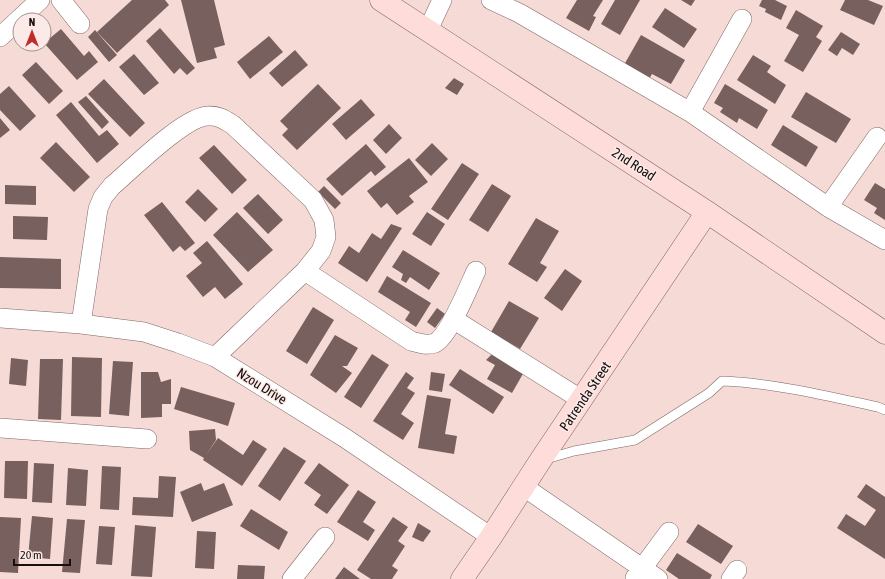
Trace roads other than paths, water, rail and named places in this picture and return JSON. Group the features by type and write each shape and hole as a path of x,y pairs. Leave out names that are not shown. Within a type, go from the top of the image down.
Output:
{"street":[{"path":"0,37 40,0"},
{"path":"61,0 80,24"},
{"name":"2nd Road","path":"381,0 707,212 885,333"},
{"path":"428,30 442,0"},
{"path":"491,0 519,13 690,112 828,207 885,240"},
{"path":"690,112 742,19"},
{"path":"81,324 98,209 103,197 112,186 177,130 194,119 207,116 220,117 233,125 313,200 324,220 326,237 321,251 306,271 215,357"},
{"path":"828,207 877,137"},
{"name":"Patrenda Street","path":"462,579 707,212"},
{"path":"306,271 411,341 422,344 435,343 442,337 453,319 476,271"},
{"name":"Nzou Drive","path":"0,318 81,324 144,332 178,342 215,357 345,438 491,537"},
{"path":"453,319 582,400"},
{"path":"0,428 147,439"},
{"path":"524,487 638,574 658,579"},
{"path":"638,574 669,532"},
{"path":"292,579 325,537"}],"lane":[{"path":"540,461 574,451 635,440 709,393 722,381 818,394 878,407 885,410"}]}
